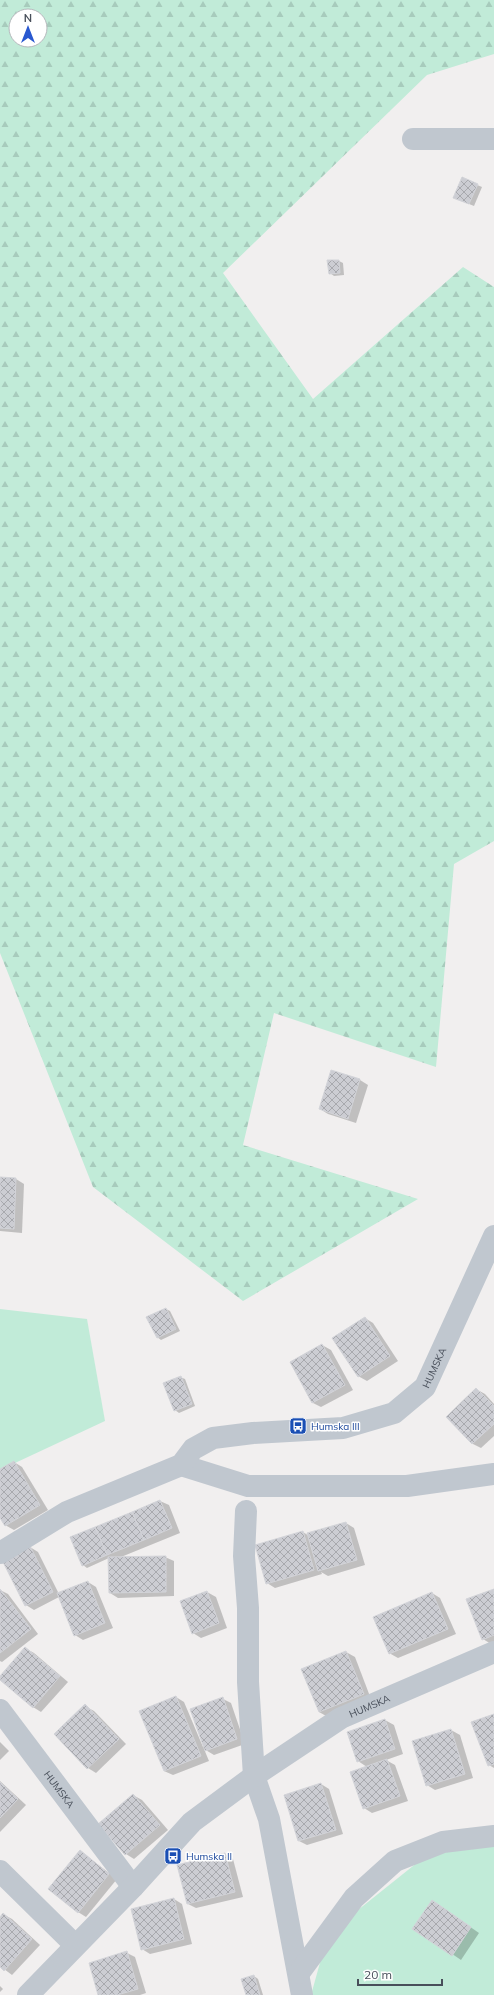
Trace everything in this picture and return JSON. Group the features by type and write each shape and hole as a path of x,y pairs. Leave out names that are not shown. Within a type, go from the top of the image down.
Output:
{"street":[{"path":"413,139 494,139"},
{"name":"HUMSKA","path":"181,1465 193,1449 213,1438 253,1433 343,1428 394,1413 425,1387 494,1236"},
{"path":"0,1553 67,1512 181,1465 248,1486 407,1486 494,1474"},
{"path":"246,1511 244,1556 248,1608 248,1682 254,1776 269,1819 302,1995"},
{"name":"HUMSKA","path":"28,1995 133,1887 192,1822 254,1776 341,1718 494,1652"},
{"name":"HUMSKA","path":"0,1710 133,1887"},
{"path":"299,1973 354,1898 395,1861 443,1842 494,1836"},
{"path":"0,1871 75,1945"}],"green space":[{"path":"0,0 494,0 494,54 427,75 223,273 313,399 463,267 494,287 494,841 454,864 436,1067 274,1013 243,1145 418,1199 243,1301 93,1187 0,953"},
{"path":"0,1309 87,1319 105,1421 0,1470"},
{"path":"494,1837 494,1995 311,1995 328,1934 443,1842"}],"building":[{"path":"462,177 478,184 469,204 453,198"},
{"path":"327,260 339,260 340,273 329,274"},
{"path":"331,1070 360,1079 348,1119 319,1109"},
{"path":"0,1177 16,1178 14,1229 0,1228"},
{"path":"166,1308 176,1329 157,1338 146,1317"},
{"path":"365,1317 390,1356 358,1377 332,1338"},
{"path":"322,1344 345,1385 312,1403 290,1362"},
{"path":"181,1376 192,1404 174,1411 163,1383"},
{"path":"476,1388 494,1406 494,1424 472,1444 446,1417"},
{"path":"14,1461 40,1505 5,1526 0,1518 0,1469"},
{"path":"160,1500 172,1528 144,1540 132,1512"},
{"path":"132,1512 144,1540 107,1555 95,1527"},
{"path":"346,1522 357,1560 318,1571 307,1533"},
{"path":"95,1527 107,1555 82,1566 70,1537"},
{"path":"303,1531 314,1570 266,1584 255,1545"},
{"path":"30,1546 53,1592 25,1606 2,1560"},
{"path":"166,1556 166,1592 109,1593 108,1557"},
{"path":"88,1581 105,1623 74,1636 57,1593"},
{"path":"0,1589 31,1629 0,1653"},
{"path":"494,1589 494,1635 482,1640 466,1599"},
{"path":"207,1591 219,1623 192,1634 180,1601"},
{"path":"432,1592 448,1629 389,1654 373,1617"},
{"path":"25,1647 60,1676 33,1708 0,1680 0,1676"},
{"path":"346,1651 364,1694 319,1712 301,1669"},
{"path":"176,1696 201,1756 164,1771 139,1711"},
{"path":"223,1697 237,1739 205,1751 190,1709"},
{"path":"85,1704 119,1739 87,1769 54,1734"},
{"path":"494,1714 494,1764 488,1766 471,1722"},
{"path":"385,1719 395,1749 357,1762 347,1732"},
{"path":"451,1729 465,1774 426,1786 412,1741"},
{"path":"387,1759 400,1796 363,1809 350,1772"},
{"path":"0,1782 18,1799 0,1818"},
{"path":"321,1783 336,1830 298,1841 284,1795"},
{"path":"133,1794 160,1825 125,1855 98,1824"},
{"path":"80,1850 109,1874 78,1913 48,1889"},
{"path":"225,1853 235,1892 187,1904 177,1865"},
{"path":"174,1898 184,1939 141,1950 131,1909"},
{"path":"432,1900 471,1927 452,1956 412,1929"},
{"path":"3,1913 32,1939 4,1971 0,1967 0,1917"},
{"path":"127,1951 138,1989 117,1995 98,1995 89,1963"},
{"path":"254,1975 260,1995 246,1995 241,1979"}],"place":[{"name":"Humska III","path":"298,1426"},
{"name":"Humska II","path":"173,1856"}]}
